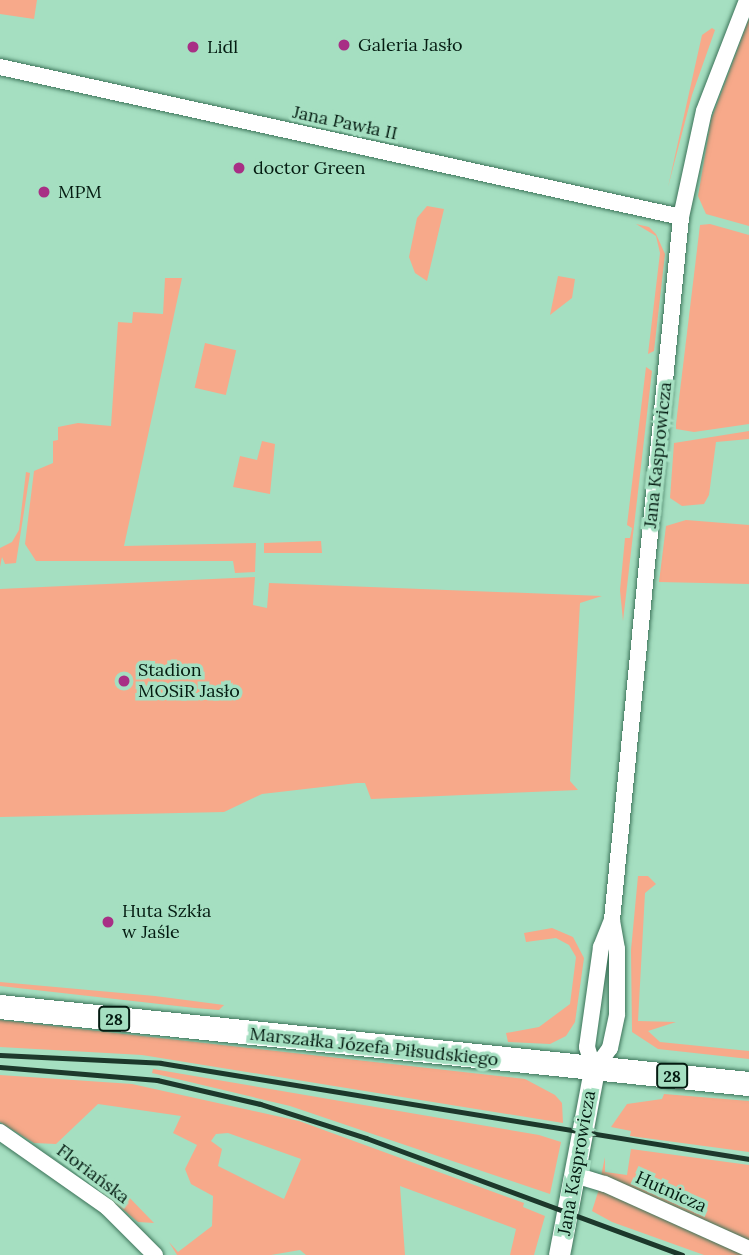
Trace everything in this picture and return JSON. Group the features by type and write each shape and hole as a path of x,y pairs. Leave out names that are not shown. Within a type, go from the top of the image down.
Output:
{"main road":[{"name":"Marszałka Józefa Piłsudskiego","path":"0,1007 749,1084"},
{"name":"Jana Kasprowicza","path":"559,1255 594,1070"}],"street":[{"name":"Jana Kasprowicza","path":"594,1070 610,1048 617,1014 617,949 612,920 681,217 704,111 747,0"},
{"name":"Jana Pawła II","path":"0,67 681,217"},
{"name":"Jana Kasprowicza","path":"594,1070 589,1035 601,947 612,920"},
{"name":"Floriańska","path":"0,1132 107,1207 155,1255"},
{"name":"Hutnicza","path":"575,1175 606,1184 749,1248"}],"shaded area":[{"path":"0,0 37,0 34,19 0,14"},
{"path":"749,19 749,226 706,214 698,196 711,120"},
{"path":"712,28 715,30 692,95 668,187 702,35"},
{"path":"427,206 444,209 427,281 415,273 409,257 417,218"},
{"path":"636,224 649,227 656,234 665,254 654,351 648,354 660,253 656,236"},
{"path":"710,224 749,235 749,424 694,432 676,429 676,424 700,225"},
{"path":"558,276 575,279 572,298 550,315"},
{"path":"165,278 182,278 124,546 256,543 255,572 235,573 233,561 36,561 25,544 34,471 53,463 53,441 58,440 58,427 78,423 111,426 118,322 132,323 133,312 163,314"},
{"path":"205,343 236,350 226,395 195,388"},
{"path":"646,367 652,371 623,621 620,590 625,538 630,538 632,528 627,525"},
{"path":"749,431 749,439 716,442 709,495 704,504 682,506 670,498 674,443"},
{"path":"262,441 275,444 270,494 233,487 240,456 257,460"},
{"path":"26,472 30,473 16,563 5,564 2,557 0,567 0,548 12,542 19,530"},
{"path":"686,520 749,525 749,584 659,582 666,526"},
{"path":"321,541 322,553 264,553 264,543"},
{"path":"255,577 253,605 267,608 269,583 602,596 580,603 570,781 578,790 371,799 365,783 357,783 262,794 224,812 0,817 0,589"},
{"path":"638,876 648,876 656,884 645,893 638,1021 676,1022 648,1031 660,1042 749,1051 749,1059 658,1049 632,1032 631,950"},
{"path":"552,928 573,937 584,958 575,1022 566,1036 550,1044 508,1042 506,1033 539,1027 570,1004 576,957 569,945 556,938 526,942 524,933"},
{"path":"0,982 224,1005 219,1010 195,1008 0,986"},
{"path":"0,1020 525,1079 555,1095 562,1103 563,1123 142,1055 0,1047"},
{"path":"153,1069 539,1135 561,1142 550,1194 290,1106 152,1073"},
{"path":"0,1075 132,1084 299,1121 524,1203 523,1207 545,1216 534,1255 510,1255 516,1229 400,1186 405,1255 306,1255 300,1250 271,1255 177,1255 169,1242 178,1252 212,1226 213,1196 191,1184 185,1169 197,1145 173,1133 181,1116 98,1104 56,1144 34,1143 0,1122","holes":["228,1133 301,1159 284,1199 218,1166 222,1149 211,1141 216,1134"]},
{"path":"664,1094 749,1101 749,1152 630,1136 631,1131 611,1127 627,1104 662,1099"},
{"path":"631,1149 749,1165 749,1244 601,1176 605,1157 605,1172 627,1175"},
{"path":"70,1154 123,1191 154,1223 138,1222 76,1170"},
{"path":"599,1189 749,1255 704,1255 612,1222 592,1211"}],"railway":[{"path":"0,1055 161,1063 749,1159"},
{"path":"0,1067 157,1080 260,1104 366,1138 682,1255"}],"place":[{"name":"Galeria Jasło","path":"344,45"},
{"name":"Lidl","path":"193,47"},
{"name":"doctor Green","path":"239,168"},
{"name":"MPM","path":"44,192"},
{"name":"Stadion MOSiR Jasło","path":"124,681"},
{"name":"Huta Szkła w Jaśle","path":"108,922"}]}
